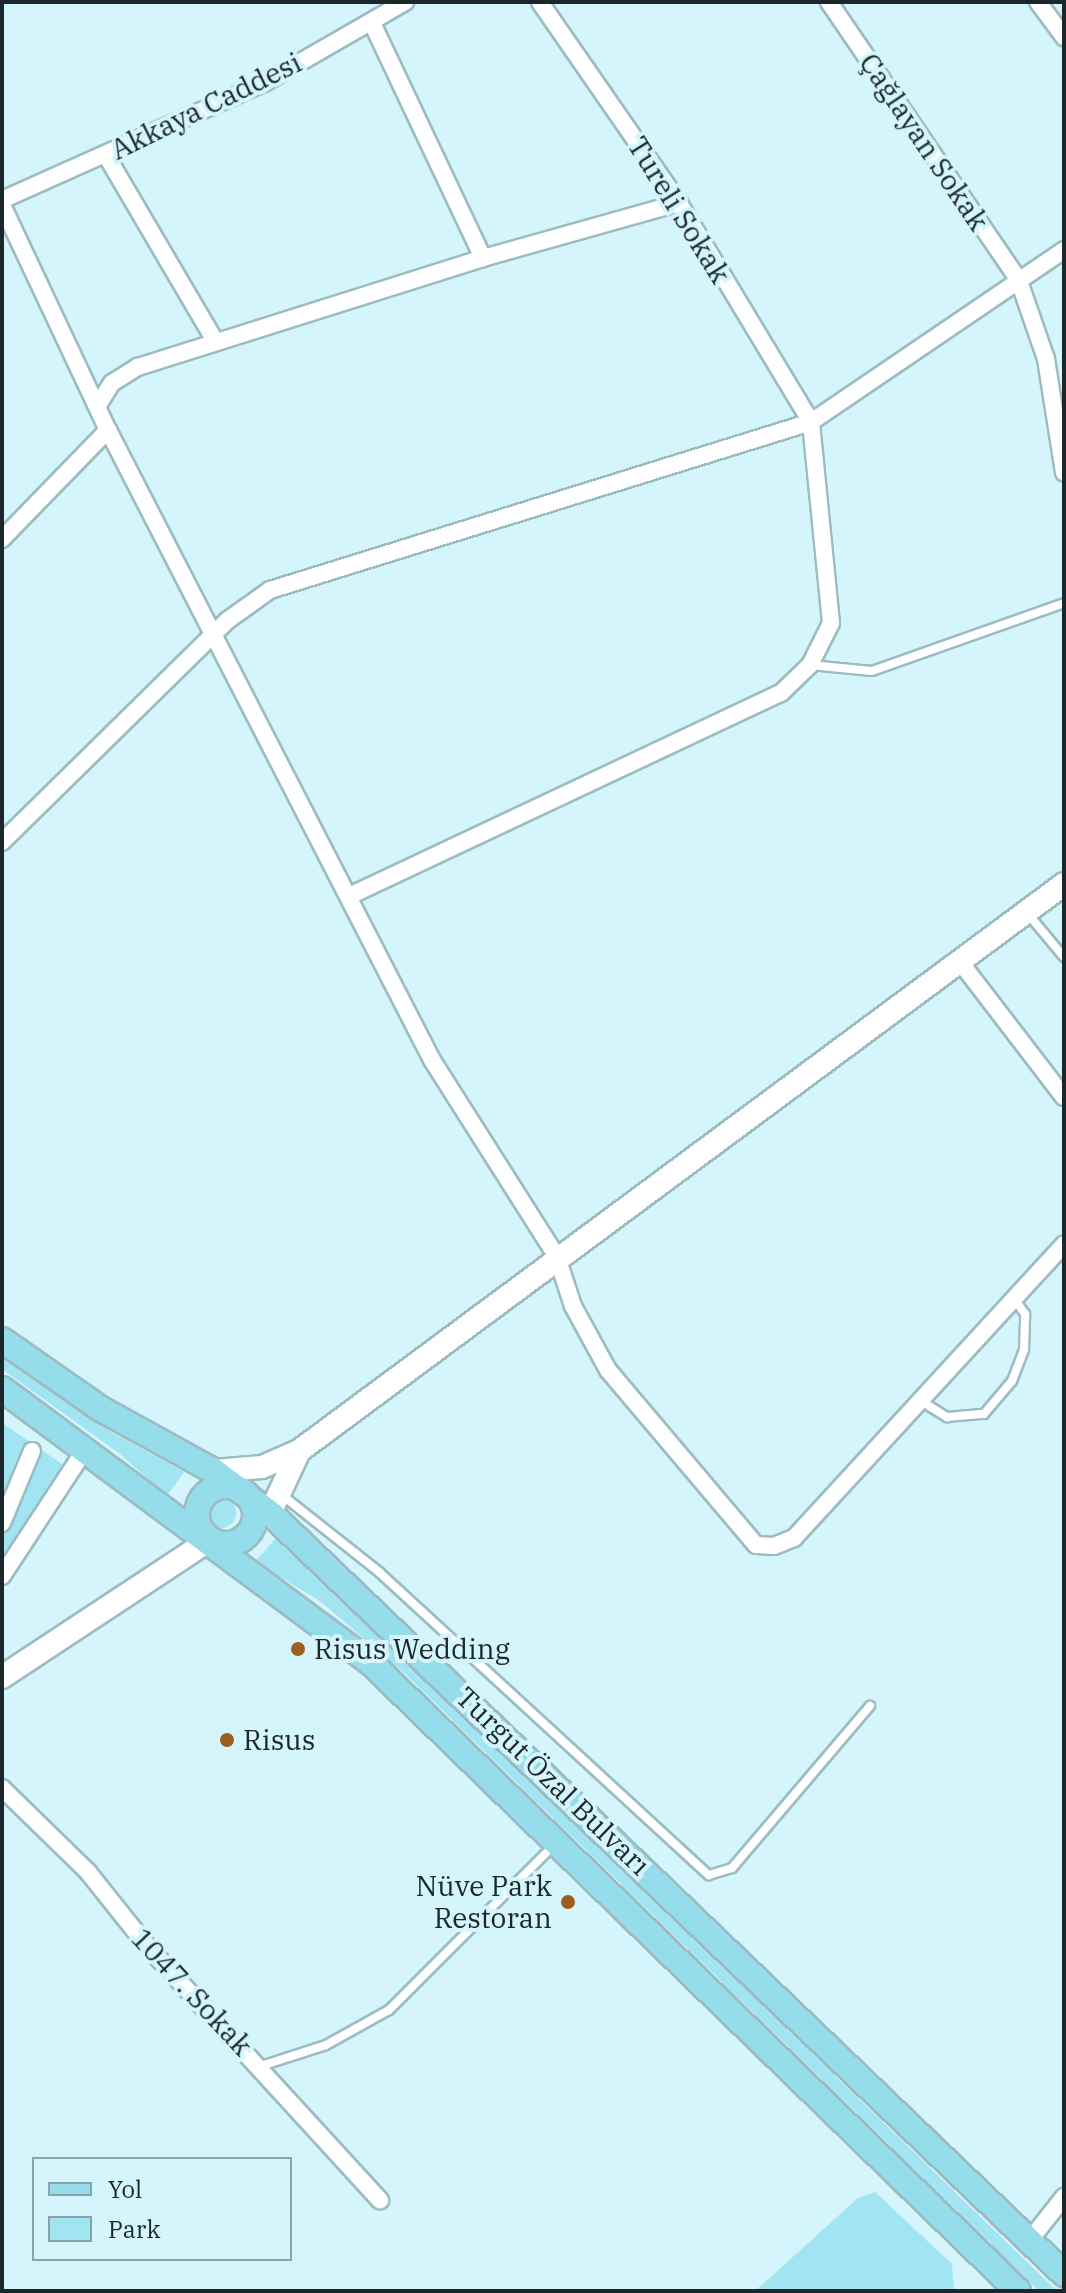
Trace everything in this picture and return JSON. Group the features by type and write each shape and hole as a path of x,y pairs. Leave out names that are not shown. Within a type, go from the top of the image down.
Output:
{"main road":[{"name":"Turgut Özal Bulvarı","path":"2,1340 101,1409 214,1471 246,1493 276,1504 1064,2274"},
{"name":"Turgut Özal Bulvarı","path":"2,1389 86,1448 362,1655 559,1840 1012,2289"},
{"path":"228,1486 246,1493 255,1511 252,1530 237,1543 210,1540 196,1516 202,1498 228,1486"}],"street":[{"name":"Akkaya Caddesi","path":"2,202 264,83 405,2"},
{"name":"Tureli Sokak","path":"540,2 679,203 811,422"},
{"name":"Çağlayan Sokak","path":"829,2 1019,281 1046,359 1064,473"},
{"path":"1038,2 1064,37"},
{"path":"372,23 483,258"},
{"path":"106,155 215,341"},
{"path":"2,202 108,430 432,1060 557,1257 573,1306 608,1370 756,1545 774,1546 794,1538 1064,1244"},
{"path":"98,405 112,383 138,367 483,258 679,203"},
{"path":"2,842 215,633 270,590 811,422 1064,250"},
{"path":"349,896 781,693 810,665 831,623 811,422"},
{"path":"2,539 108,430"},
{"path":"214,1471 262,1467 299,1451 1064,884"},
{"path":"961,963 1064,1097"},
{"path":"2,1576 86,1448"},
{"path":"2,1523 32,1451"},
{"path":"276,1504 299,1451"},
{"path":"2,1677 210,1540"},
{"name":"1047. Sokak","path":"2,1788 88,1872 147,1946 261,2066 309,2129 380,2200"},
{"path":"1030,2240 1064,2197"}],"lane":[{"path":"810,665 872,671 1064,603"},
{"path":"1025,911 1064,957"},
{"path":"920,1401 947,1417 984,1414 1012,1381 1024,1349 1025,1314 1014,1298"},
{"path":"276,1504 379,1572 709,1875 732,1868 870,1706"},
{"path":"261,2066 326,2045 389,2010 559,1840"}],"green space":[{"path":"2,1355 111,1432 184,1472 167,1496 120,1454 2,1369"},
{"path":"2,1423 65,1466 2,1564"},
{"path":"221,1498 232,1502 236,1513 232,1524 221,1528 210,1524 206,1513 210,1502"},
{"path":"275,1539 417,1670 1057,2291 1039,2291 405,1674 320,1601 255,1562"},
{"path":"875,2192 952,2264 954,2291 755,2291 858,2198"}],"place":[{"name":"Risus Wedding","path":"298,1649"},
{"name":"Risus","path":"227,1740"},
{"name":"Nüve Park Restoran","path":"568,1902"}]}
